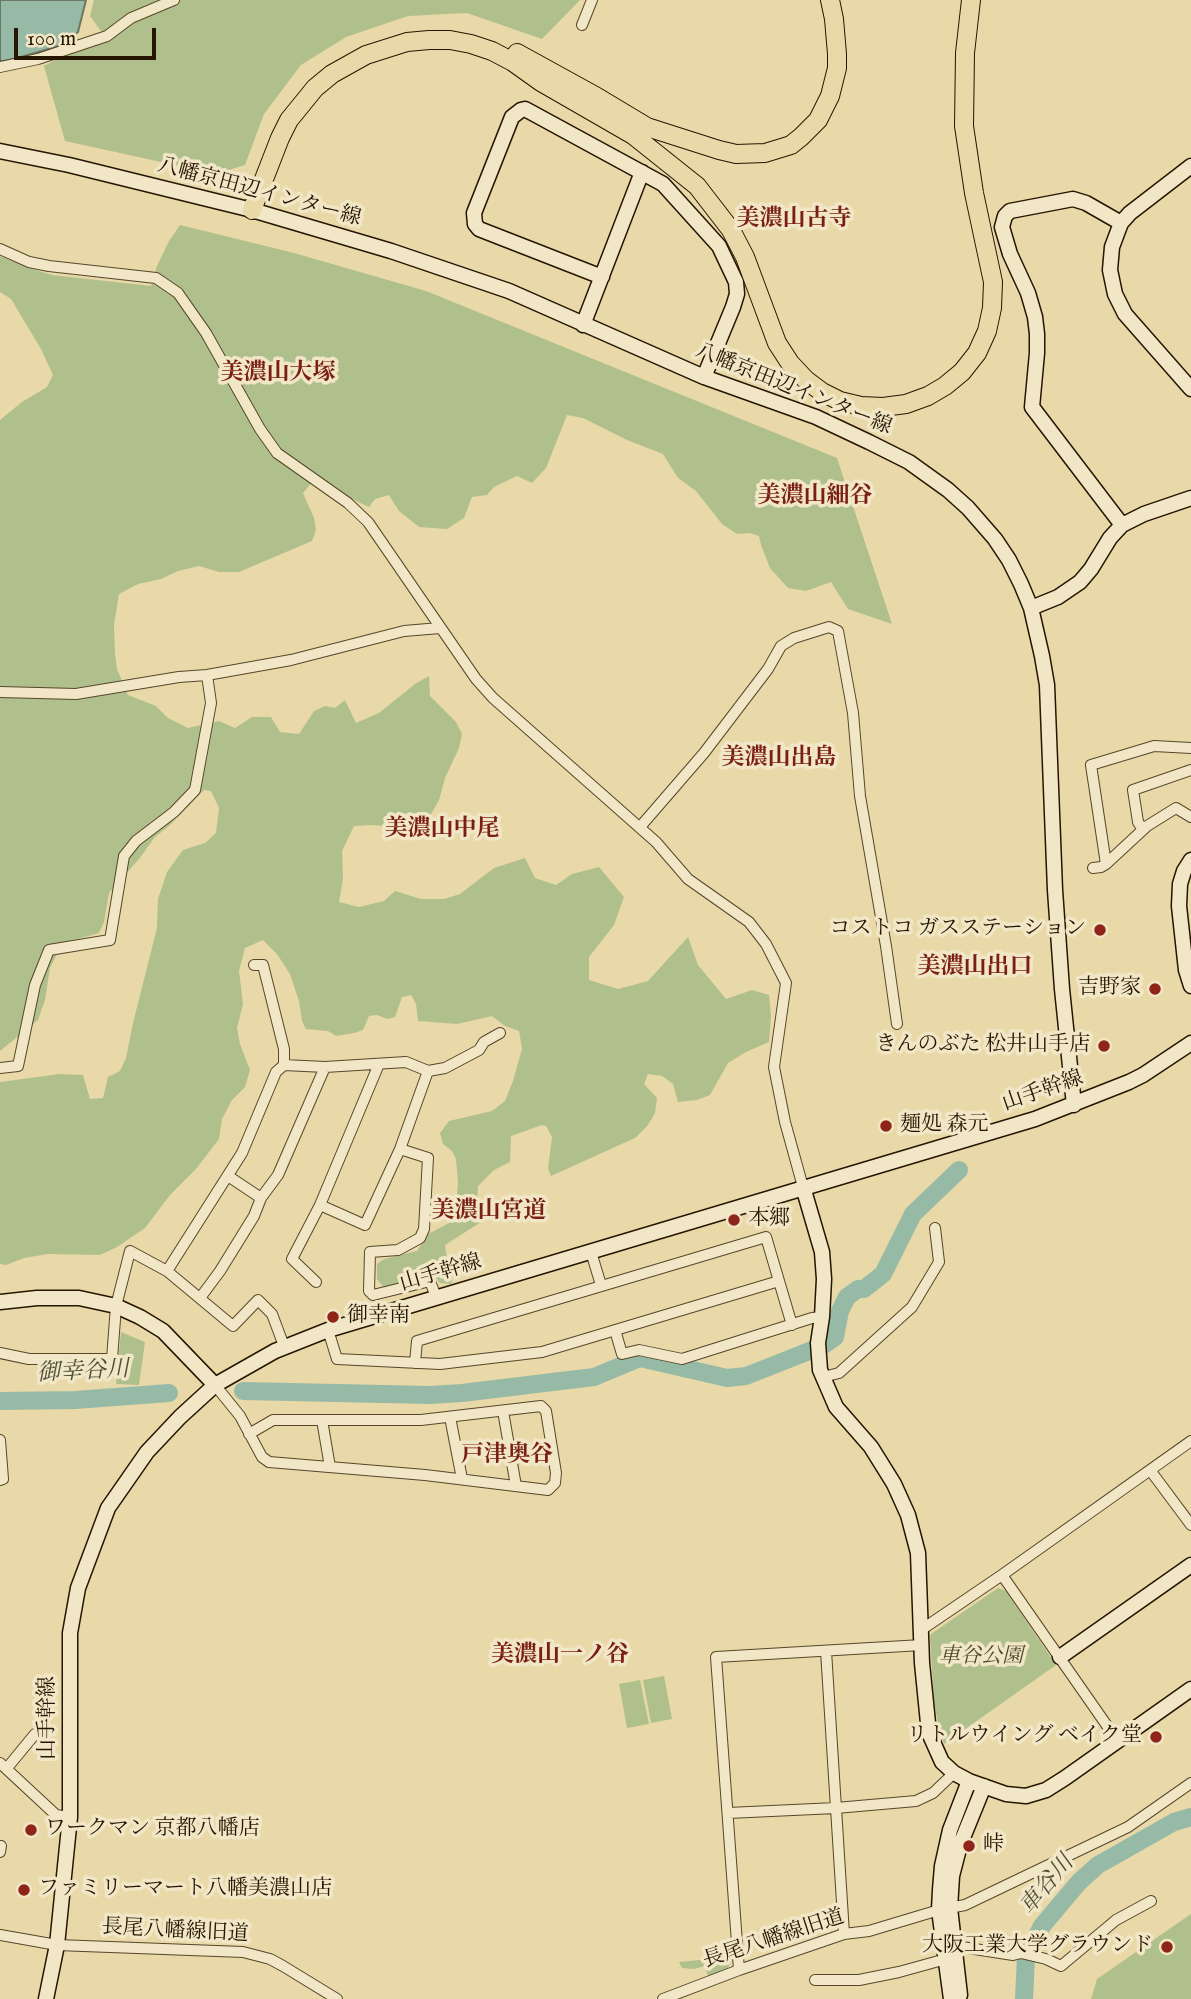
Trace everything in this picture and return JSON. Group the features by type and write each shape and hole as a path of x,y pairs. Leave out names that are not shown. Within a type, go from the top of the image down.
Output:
{"highway":[{"path":"252,210 261,167 272,135 295,98 318,74 345,55 383,38 405,34 450,32 496,44 597,96 641,123 699,144 736,154 751,155 779,150 791,145 811,128 825,109 830,96 837,54 830,0"},
{"path":"252,210 289,120 315,88 332,74 366,55 407,42 450,40 471,44 513,62 541,82 633,135 697,186 731,230 778,343 790,363 806,380 840,401 883,407 906,404 928,396 962,372 977,353 987,331 992,308 993,282 974,194 964,126 965,53 971,0"}],"main road":[{"path":"601,277 479,229 474,219 512,117 521,110 525,109 663,184 719,246 736,282 737,294 704,377"},
{"name":"八幡京田辺インター線","path":"0,151 252,210 391,251 509,291 704,377 816,417 889,451 929,476 968,508 995,539 1009,561 1031,608 1039,637 1047,685 1055,890 1074,1105"},
{"path":"1191,166 1121,223 1114,237 1110,258 1112,282 1120,306 1191,389"},
{"path":"583,325 642,172"},
{"path":"1121,223 1086,203 1073,199 1010,211 1005,216 1002,227 1035,317 1037,353 1032,407 1122,525"},
{"path":"1031,608 1058,597 1080,582 1122,525 1144,514 1190,500"},
{"path":"1191,860 1180,884 1179,906 1186,970 1191,986"},
{"name":"山手幹線","path":"46,1999 57,1945 70,1817 70,1633 78,1588 108,1508 147,1452 215,1385 284,1346 328,1330 1035,1119 1143,1075 1191,1044"},
{"path":"803,1187 822,1252 824,1279 818,1343 823,1377 836,1407 871,1447 894,1484 908,1515 918,1553 929,1733 942,1762 969,1781 1006,1794 1026,1796 1046,1790 1191,1689"},
{"path":"0,1302 37,1298 79,1298 116,1306 163,1331 215,1385"},
{"path":"1060,1657 1191,1565"},
{"path":"951,1999 942,1866 950,1830 969,1781"},
{"path":"945,1909 954,1863 984,1786"},
{"path":"948,1949 961,1999"}],"street":[{"path":"0,67 38,59 107,36 131,18 174,0"},
{"path":"582,25 592,0"},
{"path":"0,249 29,262 48,266 156,278 178,293 206,333 260,429 277,453 348,503 368,522 476,679 493,698 640,827 688,879 749,922 766,944 786,983 774,1067 785,1122 803,1187"},
{"path":"640,827 704,752 768,669 780,646 794,638 829,627 838,631 853,713 860,796 897,1024"},
{"path":"0,692 76,694 207,675 291,660 404,631 440,628"},
{"path":"0,1068 18,1066 35,985 49,950 110,940 124,856 136,841 174,812 195,790 211,703 207,675"},
{"path":"1106,864 1091,765 1154,746 1191,748"},
{"path":"1143,830 1138,822 1133,790 1191,770"},
{"path":"1093,868 1106,864 1143,830 1176,808 1191,817"},
{"path":"254,965 262,965 285,1049 284,1065"},
{"path":"167,1271 242,1153 276,1072 284,1065 324,1067 406,1062 428,1071 445,1068 480,1050 484,1042 500,1033"},
{"path":"316,1282 292,1259 320,1205 379,1064"},
{"path":"200,1298 220,1271 254,1216 261,1198 278,1175 324,1067"},
{"path":"320,1205 365,1225 400,1149 428,1071"},
{"path":"400,1149 428,1158 424,1229 419,1238 398,1250 370,1252 369,1291 373,1295 430,1280 436,1297"},
{"path":"228,1176 261,1198"},
{"path":"823,1377 839,1373 912,1307 939,1262 935,1228"},
{"path":"415,1363 417,1341 766,1237 792,1325"},
{"path":"0,1353 29,1359 112,1359 116,1306 130,1251 167,1271 233,1326 258,1300 272,1314 284,1346"},
{"path":"591,1252 601,1285"},
{"path":"328,1330 337,1359 440,1364 542,1352 779,1281"},
{"path":"0,1302 0,1315"},
{"path":"615,1330 622,1354 639,1350 682,1359 812,1318 822,1318"},
{"path":"215,1385 240,1416 249,1434 262,1457 269,1462 462,1479 548,1490 555,1483 556,1473 545,1410 541,1406 421,1420 273,1420 249,1434"},
{"path":"503,1411 516,1486"},
{"path":"450,1417 462,1479"},
{"path":"322,1420 330,1467"},
{"path":"0,1440 3,1479 0,1480"},
{"path":"740,1970 716,1657 826,1651 922,1637 1002,1575 1191,1441"},
{"path":"1150,1470 1191,1525"},
{"path":"1002,1575 1117,1740"},
{"path":"826,1651 844,1934"},
{"path":"35,1734 4,1765 56,1815 70,1817"},
{"path":"728,1813 916,1801 933,1793 954,1773"},
{"name":"長尾八幡線旧道","path":"663,1999 844,1934 869,1931 965,1905 1128,1827 1191,1783"},
{"path":"815,1980 859,1980 899,1972 948,1949 1013,1955 1021,1953 1061,1966 1116,1920 1151,1900"},
{"name":"長尾八幡線旧道","path":"0,1935 57,1945 243,1952 270,1959 337,1999"}],"green space":[{"path":"94,0 580,0 542,39 467,13 408,16 346,37 301,65 264,114 245,165 216,174 65,141 44,66 103,34 90,16"},
{"path":"180,225 294,253 426,291 837,458 892,624 848,609 831,582 806,591 788,588 770,568 759,536 750,533 737,534 722,524 696,491 678,478 663,454 583,418 567,415 546,468 532,483 517,476 494,487 487,495 472,497 464,518 447,529 419,527 399,511 389,495 375,499 369,507 333,490 318,475 303,493 314,518 316,530 312,541 239,572 219,572 199,566 138,584 119,594 114,625 115,654 117,669 128,695 156,706 168,718 188,728 219,721 235,728 252,717 271,717 280,732 299,734 314,711 325,706 335,708 345,700 356,723 379,713 429,676 430,696 456,722 462,734 439,800 426,823 401,827 354,826 342,851 343,879 339,902 359,907 384,901 395,891 421,899 444,899 460,894 494,868 525,858 535,878 556,885 572,874 599,867 624,897 614,925 589,957 589,980 618,989 648,981 688,937 698,965 726,999 752,990 769,995 769,1042 728,1063 710,1095 697,1100 678,1102 673,1084 662,1076 648,1074 644,1084 657,1098 655,1113 635,1138 551,1176 548,1168 552,1137 546,1126 511,1136 510,1162 494,1170 478,1186 477,1203 481,1222 445,1245 448,1266 453,1275 451,1284 440,1283 432,1273 384,1288 377,1279 377,1264 384,1259 417,1251 428,1234 455,1220 458,1182 456,1159 452,1151 443,1144 440,1133 449,1121 492,1111 505,1101 522,1049 519,1031 505,1026 492,1016 457,1024 418,1021 416,1004 411,995 402,997 395,1017 387,1019 377,1015 369,1016 363,1030 354,1033 336,1036 328,1031 306,1029 290,974 277,954 263,940 245,948 239,971 243,1004 237,1028 250,1070 245,1087 232,1100 222,1119 219,1139 196,1169 170,1195 145,1228 117,1247 100,1255 48,1254 24,1258 6,1265 0,1264 0,1082 60,1074 83,1075 90,1099 103,1098 108,1077 120,1071 126,1058 157,928 158,899 167,872 183,850 205,843 216,833 219,808 211,791 204,790 155,837 109,893 104,922 99,933 63,942 50,968 45,1000 38,1020 0,1051 0,420 47,387 53,375 11,299 0,292 0,256 52,275 151,286 157,266"},
{"path":"121,1332 145,1342 139,1385 116,1384"},
{"name":"車谷公園","path":"998,1588 1006,1591 1056,1665 944,1744 934,1701 931,1634"},
{"path":"664,1676 672,1719 651,1723 643,1680"},
{"path":"640,1680 649,1724 627,1728 619,1684"},
{"name":"大阪工業大学グラウンド","path":"1191,1914 1191,1999 1091,1999 1097,1979"},
{"path":"730,1957 731,1962 726,1971 708,1976 705,1966 682,1968 679,1962"}],"shaded area":[{"path":"0,0 86,0 78,32 59,46 0,63"}],"waterway":[{"path":"243,1391 430,1395 462,1393 594,1377 640,1358 727,1378 746,1376 822,1346 835,1337 840,1311 847,1297 858,1289 864,1289 883,1274 913,1214 959,1170"},
{"name":"御幸谷川","path":"0,1401 75,1400 169,1393"},
{"name":"車谷川","path":"1024,1999 1026,1956 1042,1926 1079,1882 1098,1865 1174,1822 1191,1817"}],"place":[{"name":"コストコ ガスステーション","path":"1100,930"},
{"name":"吉野家","path":"1155,989"},
{"name":"きんのぶた 松井山手店","path":"1104,1046"},
{"name":"麺処 森元","path":"886,1126"},
{"name":"本郷","path":"734,1220"},
{"name":"御幸南","path":"333,1317"},
{"name":"リトルウイング ベイク堂","path":"1156,1737"},
{"name":"ワークマン 京都八幡店","path":"31,1830"},
{"name":"峠","path":"969,1846"},
{"name":"ファミリーマート八幡美濃山店","path":"24,1890"},
{"name":"大阪工業大学グラウンド","path":"1167,1947"}],"district":[{"name":"美濃山古寺","path":"794,220"},
{"name":"美濃山大塚","path":"278,374"},
{"name":"美濃山細谷","path":"815,497"},
{"name":"美濃山出島","path":"779,759"},
{"name":"美濃山中尾","path":"442,830"},
{"name":"美濃山出口","path":"975,968"},
{"name":"美濃山宮道","path":"489,1212"},
{"name":"戸津奥谷","path":"507,1456"},
{"name":"美濃山一ノ谷","path":"560,1656"}]}
